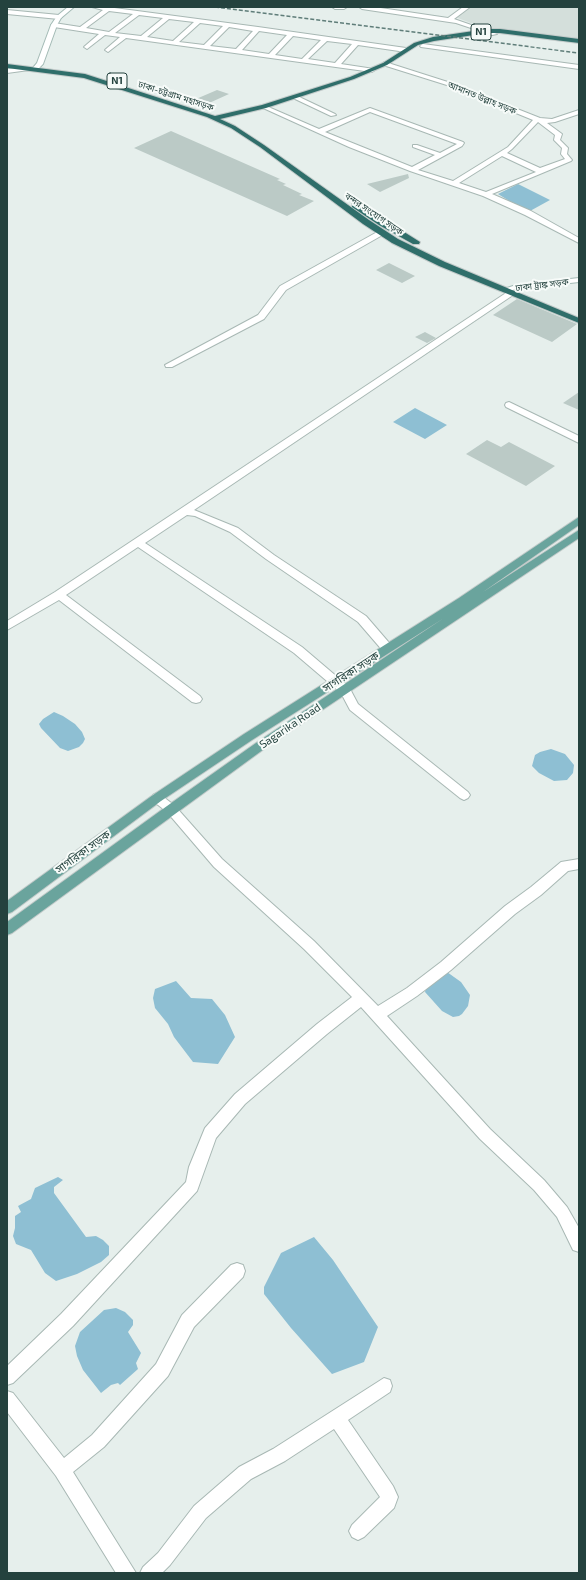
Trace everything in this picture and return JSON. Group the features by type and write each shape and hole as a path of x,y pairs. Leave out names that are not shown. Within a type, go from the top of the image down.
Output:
{"highway":[{"name":"ঢাকা-চট্টগ্রাম মহাসড়ক","path":"387,63 416,44 433,39 487,31 517,32 579,42"},
{"name":"ঢাকা-চট্টগ্রাম মহাসড়ক","path":"7,62 85,76 219,117 264,107 295,97 372,70 423,46 494,34 509,34 579,42"},
{"name":"ঢাকা-চট্টগ্রাম মহাসড়ক","path":"7,66 27,69 36,68"},
{"name":"বন্দর সংযোগ সড়ক","path":"219,117 394,241 442,264 579,312"},
{"name":"বন্দর সংযোগ সড়ক","path":"219,117 240,124 270,142 382,224 409,239 579,321"}],"main road":[{"name":"সাগরিকা সড়ক","path":"7,908 157,798 248,737 340,686 387,648 463,601 579,520"},
{"name":"Sagarika Road","path":"7,929 170,809 260,746 340,686 579,533"}],"street":[{"path":"36,68 45,53 54,25 59,17 71,7"},
{"path":"95,7 406,50"},
{"path":"336,7 344,7"},
{"path":"362,7 449,20 494,34"},
{"path":"449,20 467,7"},
{"path":"81,30 108,9"},
{"path":"7,12 59,17"},
{"path":"87,47 138,13"},
{"path":"141,39 168,17"},
{"path":"174,43 199,21"},
{"path":"54,25 141,39 372,70"},
{"path":"205,47 228,25"},
{"path":"237,52 258,29"},
{"path":"270,56 292,34"},
{"path":"108,50 126,36"},
{"path":"304,60 325,39"},
{"path":"337,65 357,43"},
{"path":"423,46 579,67"},
{"name":"আমানত উল্লাহ সড়ক","path":"387,63 452,85 537,120 552,121 579,112"},
{"path":"558,64 579,72"},
{"path":"7,71 27,69"},
{"path":"295,97 333,115"},
{"path":"264,107 318,132 412,170 486,194 534,216 579,241"},
{"path":"318,132 366,111 372,111 461,143 460,145 412,170"},
{"path":"454,183 503,154 522,137 537,120 559,134 557,140 566,148 564,154 572,162 540,171 540,173 486,194"},
{"path":"415,146 440,155"},
{"path":"503,154 540,171"},
{"path":"169,365 261,317 283,288 382,233"},
{"name":"ঢাকা ট্রাঙ্ক সড়ক","path":"514,290 579,280"},
{"name":"ঢাকা ট্রাঙ্ক সড়ক","path":"514,290 579,285"},
{"path":"7,626 59,595 138,543 514,290"},
{"path":"509,405 579,440"},
{"path":"186,511 198,514 234,530 270,557 362,619 387,648"},
{"path":"138,543 298,650 340,686 354,707 464,795"},
{"path":"59,595 196,699"},
{"path":"157,798 170,809 218,864 309,945 362,998 485,1134 539,1184 562,1212 579,1244"},
{"path":"377,1015 412,992 446,966 510,910 536,891 565,866 579,864"},
{"path":"7,1377 67,1320 192,1186 197,1167 210,1133 240,1099 322,1029 362,998"},
{"path":"62,1470 98,1441 162,1370 188,1321 237,1271"},
{"path":"149,1573 164,1559 200,1512 245,1473 279,1455 384,1386"},
{"path":"7,1399 31,1428 62,1470 127,1573"},
{"path":"337,1418 389,1497 388,1502 358,1532"}],"shaded area":[{"path":"470,7 579,7 579,40 484,28 455,17"}],"water":[{"path":"518,184 550,200 530,211 498,194"},
{"path":"415,408 447,425 425,439 393,422"},
{"path":"54,712 75,724 82,732 85,739 79,747 68,751 60,748 41,728 39,724 43,719"},
{"path":"551,749 565,754 574,765 573,773 567,780 554,781 539,773 532,766 535,755"},
{"path":"447,972 461,982 470,995 468,1006 459,1016 453,1017 442,1011 425,992 426,988"},
{"path":"176,981 191,998 212,999 225,1015 235,1037 218,1064 193,1062 174,1037 168,1024 155,1008 153,998 155,989"},
{"path":"58,1177 63,1180 54,1187 54,1193 86,1237 96,1236 109,1246 109,1255 101,1262 77,1274 56,1281 45,1273 31,1250 16,1244 13,1236 15,1216 21,1212 18,1206 31,1199 35,1188"},
{"path":"314,1237 333,1260 378,1327 364,1362 332,1374 291,1328 264,1294 264,1287 281,1253"},
{"path":"116,1308 125,1312 133,1320 133,1325 128,1332 141,1353 136,1363 138,1369 120,1385 118,1383 111,1385 101,1393 83,1370 77,1356 75,1346 80,1332 104,1310"}],"building":[{"path":"217,90 229,94 207,104 196,99"},
{"path":"171,131 280,179 277,180 286,184 283,185 302,194 299,195 314,201 287,216 134,148"},
{"path":"408,174 409,178 380,192 367,184"},
{"path":"389,263 415,276 402,283 376,270"},
{"path":"517,299 577,324 552,342 493,315"},
{"path":"425,332 436,338 427,343 415,337"},
{"path":"579,392 579,410 563,403"},
{"path":"487,440 501,447 509,442 555,466 526,486 466,454"}],"railway":[{"path":"215,7 579,53"}]}
